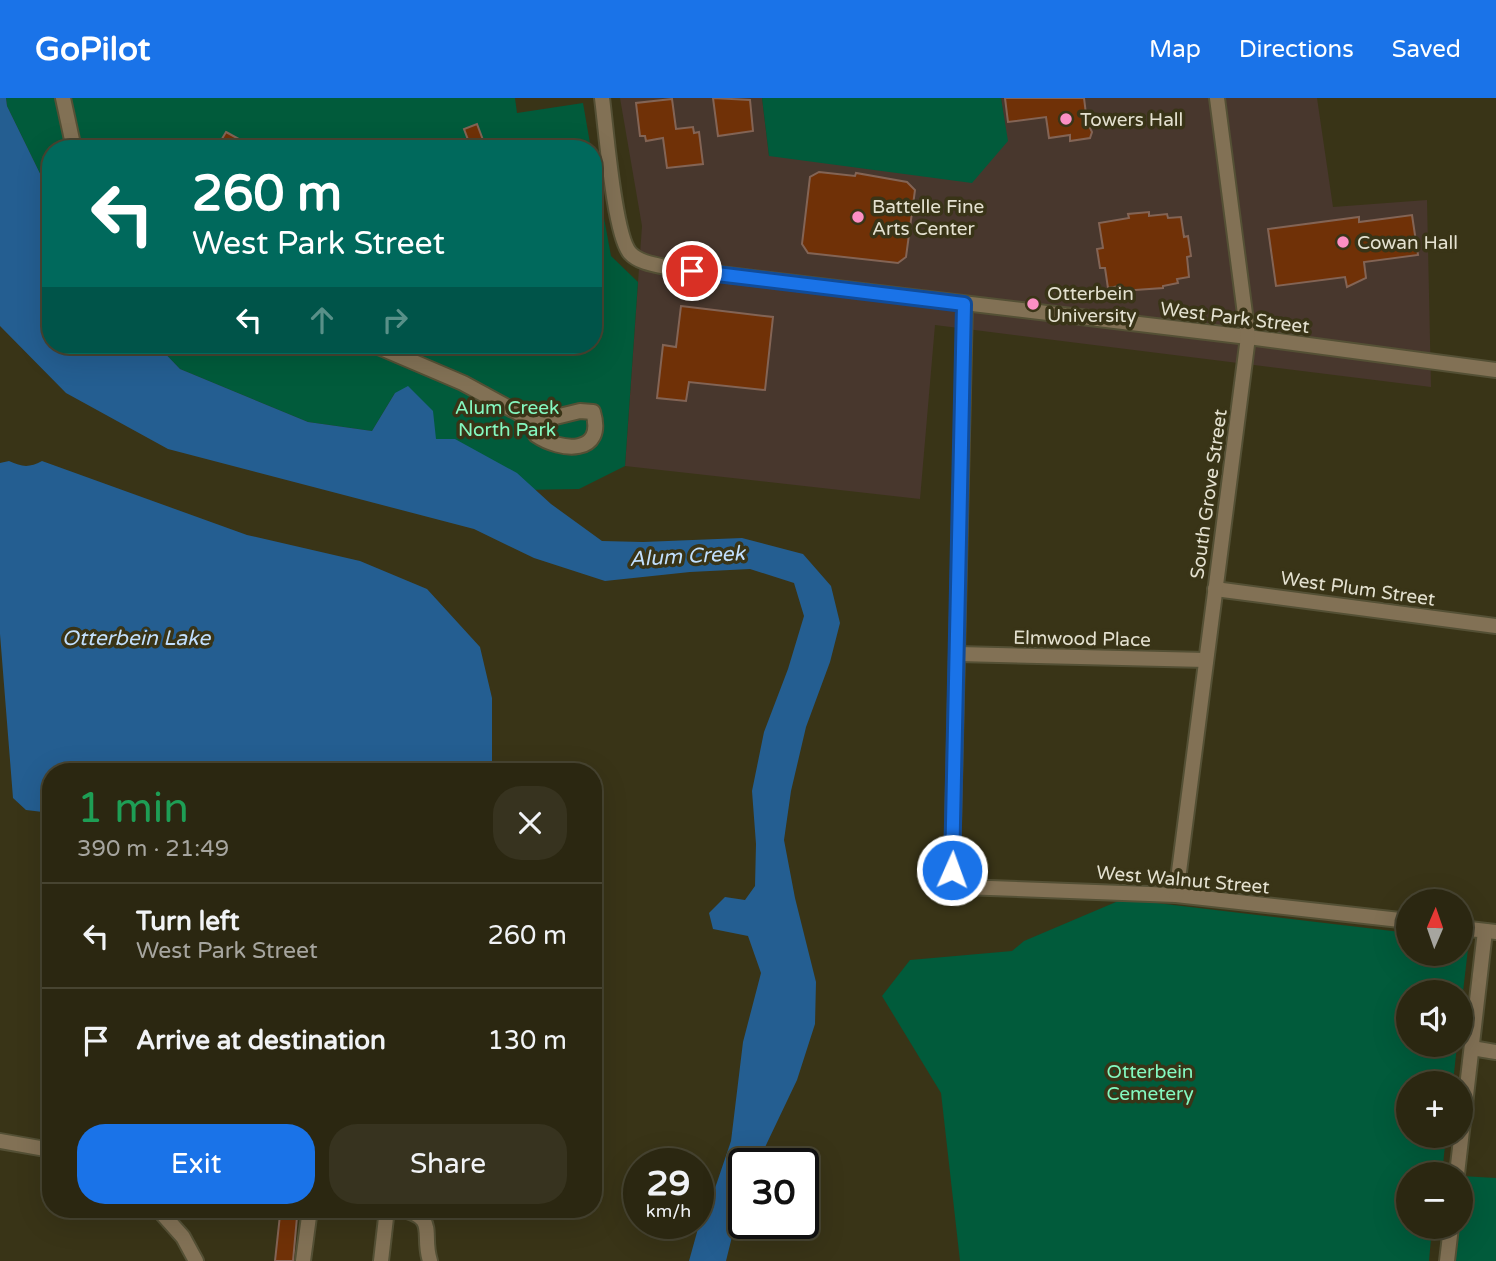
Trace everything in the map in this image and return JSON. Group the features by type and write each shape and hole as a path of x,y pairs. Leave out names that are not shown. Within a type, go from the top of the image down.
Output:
{"street":[{"path":"63,98 72,140"},
{"name":"West Park Street","path":"602,98 620,222 628,251 637,259 670,268 1248,337 1496,370"},
{"name":"South Grove Street","path":"1176,894 1248,337 1217,98"},
{"path":"958,654 964,304"},
{"path":"395,354 463,383 535,422"},
{"name":"West Plum Street","path":"1215,589 1496,626"},
{"name":"Elmwood Place","path":"958,654 1206,660"},
{"name":"West Walnut Street","path":"958,654 952,870 954,882 962,887 1176,894 1396,919"},
{"path":"1473,1042 1490,931"},
{"path":"1473,1048 1496,1052"},
{"path":"1458,1162 1471,1057"},
{"path":"0,1141 42,1148"},
{"path":"166,1218 183,1237 196,1261"},
{"path":"303,1261 309,1218"},
{"path":"381,1261 386,1218"},
{"path":"422,1218 427,1224 430,1261"},
{"path":"1447,1261 1450,1239"}],"shaded area":[{"name":"Otterbein University","path":"620,98 762,98 769,156 1007,141 1001,98 1317,98 1333,207 1427,200 1431,387 935,325 920,499 625,466 642,226"}],"green space":[{"path":"6,98 515,98 517,113 583,103 589,140 42,140 42,178 7,106"},
{"path":"762,98 1001,98 1008,141 972,183 769,156"},
{"name":"Alum Creek North Park","path":"602,207 611,256 638,282 625,466 579,489 463,491 395,393 372,431 308,422 180,369 166,354 602,354"},
{"name":"Otterbein Cemetery","path":"1123,899 1396,931 1396,966 1466,966 1464,980 1396,980 1396,1057 1456,1057 1454,1071 1396,1071 1396,1148 1445,1148 1443,1162 1396,1162 1396,1239 1431,1239 1429,1261 960,1261 941,1093 882,996 910,960 1012,951 1024,941"},
{"path":"1473,1177 1496,1178 1496,1261 1448,1261 1451,1239 1473,1239"}],"water":[{"name":"Alum Creek","path":"0,98 6,98 7,106 42,178 42,354 166,354 180,369 308,422 372,431 395,393 408,386 433,411 436,439 455,439 517,473 551,504 602,541 742,538 803,554 831,586 840,623 830,662 806,727 791,791 784,840 816,982 815,1024 797,1080 765,1148 729,1148 743,1042 761,973 748,936 713,929 709,913 725,897 745,900 755,886 756,844 752,791 764,732 788,669 804,616 794,583 750,569 605,581 534,558 474,529 168,449 66,393 0,326"},
{"name":"Otterbein Lake","path":"9,461 26,466 42,461 247,535 360,561 427,589 480,647 492,698 492,763 42,763 42,812 26,810 13,798 0,634 0,463"},
{"path":"728,1150 728,1239 731,1239 726,1261 689,1261 695,1239 714,1239 714,1191"}],"building":[{"path":"713,98 750,100 753,131 718,136"},
{"name":"Towers Hall","path":"1005,98 1084,98 1087,122 1092,132 1090,138 1070,141 1070,135 1049,138 1046,117 1008,122"},
{"path":"672,99 676,129 693,127 694,133 699,132 703,164 667,168 663,138 646,141 645,136 640,136 636,103"},
{"path":"477,124 483,140 468,140 464,129"},
{"path":"226,132 241,140 221,140"},
{"name":"Battelle Fine Arts Center","path":"819,172 855,176 856,173 907,182 915,190 906,257 898,263 808,253 802,244 810,177"},
{"path":"1149,212 1149,216 1167,214 1168,218 1181,217 1191,256 1187,257 1189,277 1177,279 1178,283 1163,288 1121,291 1120,286 1108,288 1105,268 1100,268 1097,249 1103,248 1099,223 1129,218 1128,214"},
{"name":"Cowan Hall","path":"1412,215 1418,255 1364,262 1366,278 1347,287 1345,277 1276,286 1268,229 1359,217 1359,222"},
{"path":"681,306 773,317 765,390 689,382 686,401 657,398 663,345 676,347"},
{"path":"280,1218 297,1218 293,1261 275,1261"}],"place":[{"name":"Towers Hall","path":"1066,119"},
{"name":"Battelle Fine Arts Center","path":"858,217"},
{"name":"Cowan Hall","path":"1343,242"},
{"name":"Otterbein University","path":"1033,304"}],"route":[{"path":"692,271 964,304 952,870"}]}
